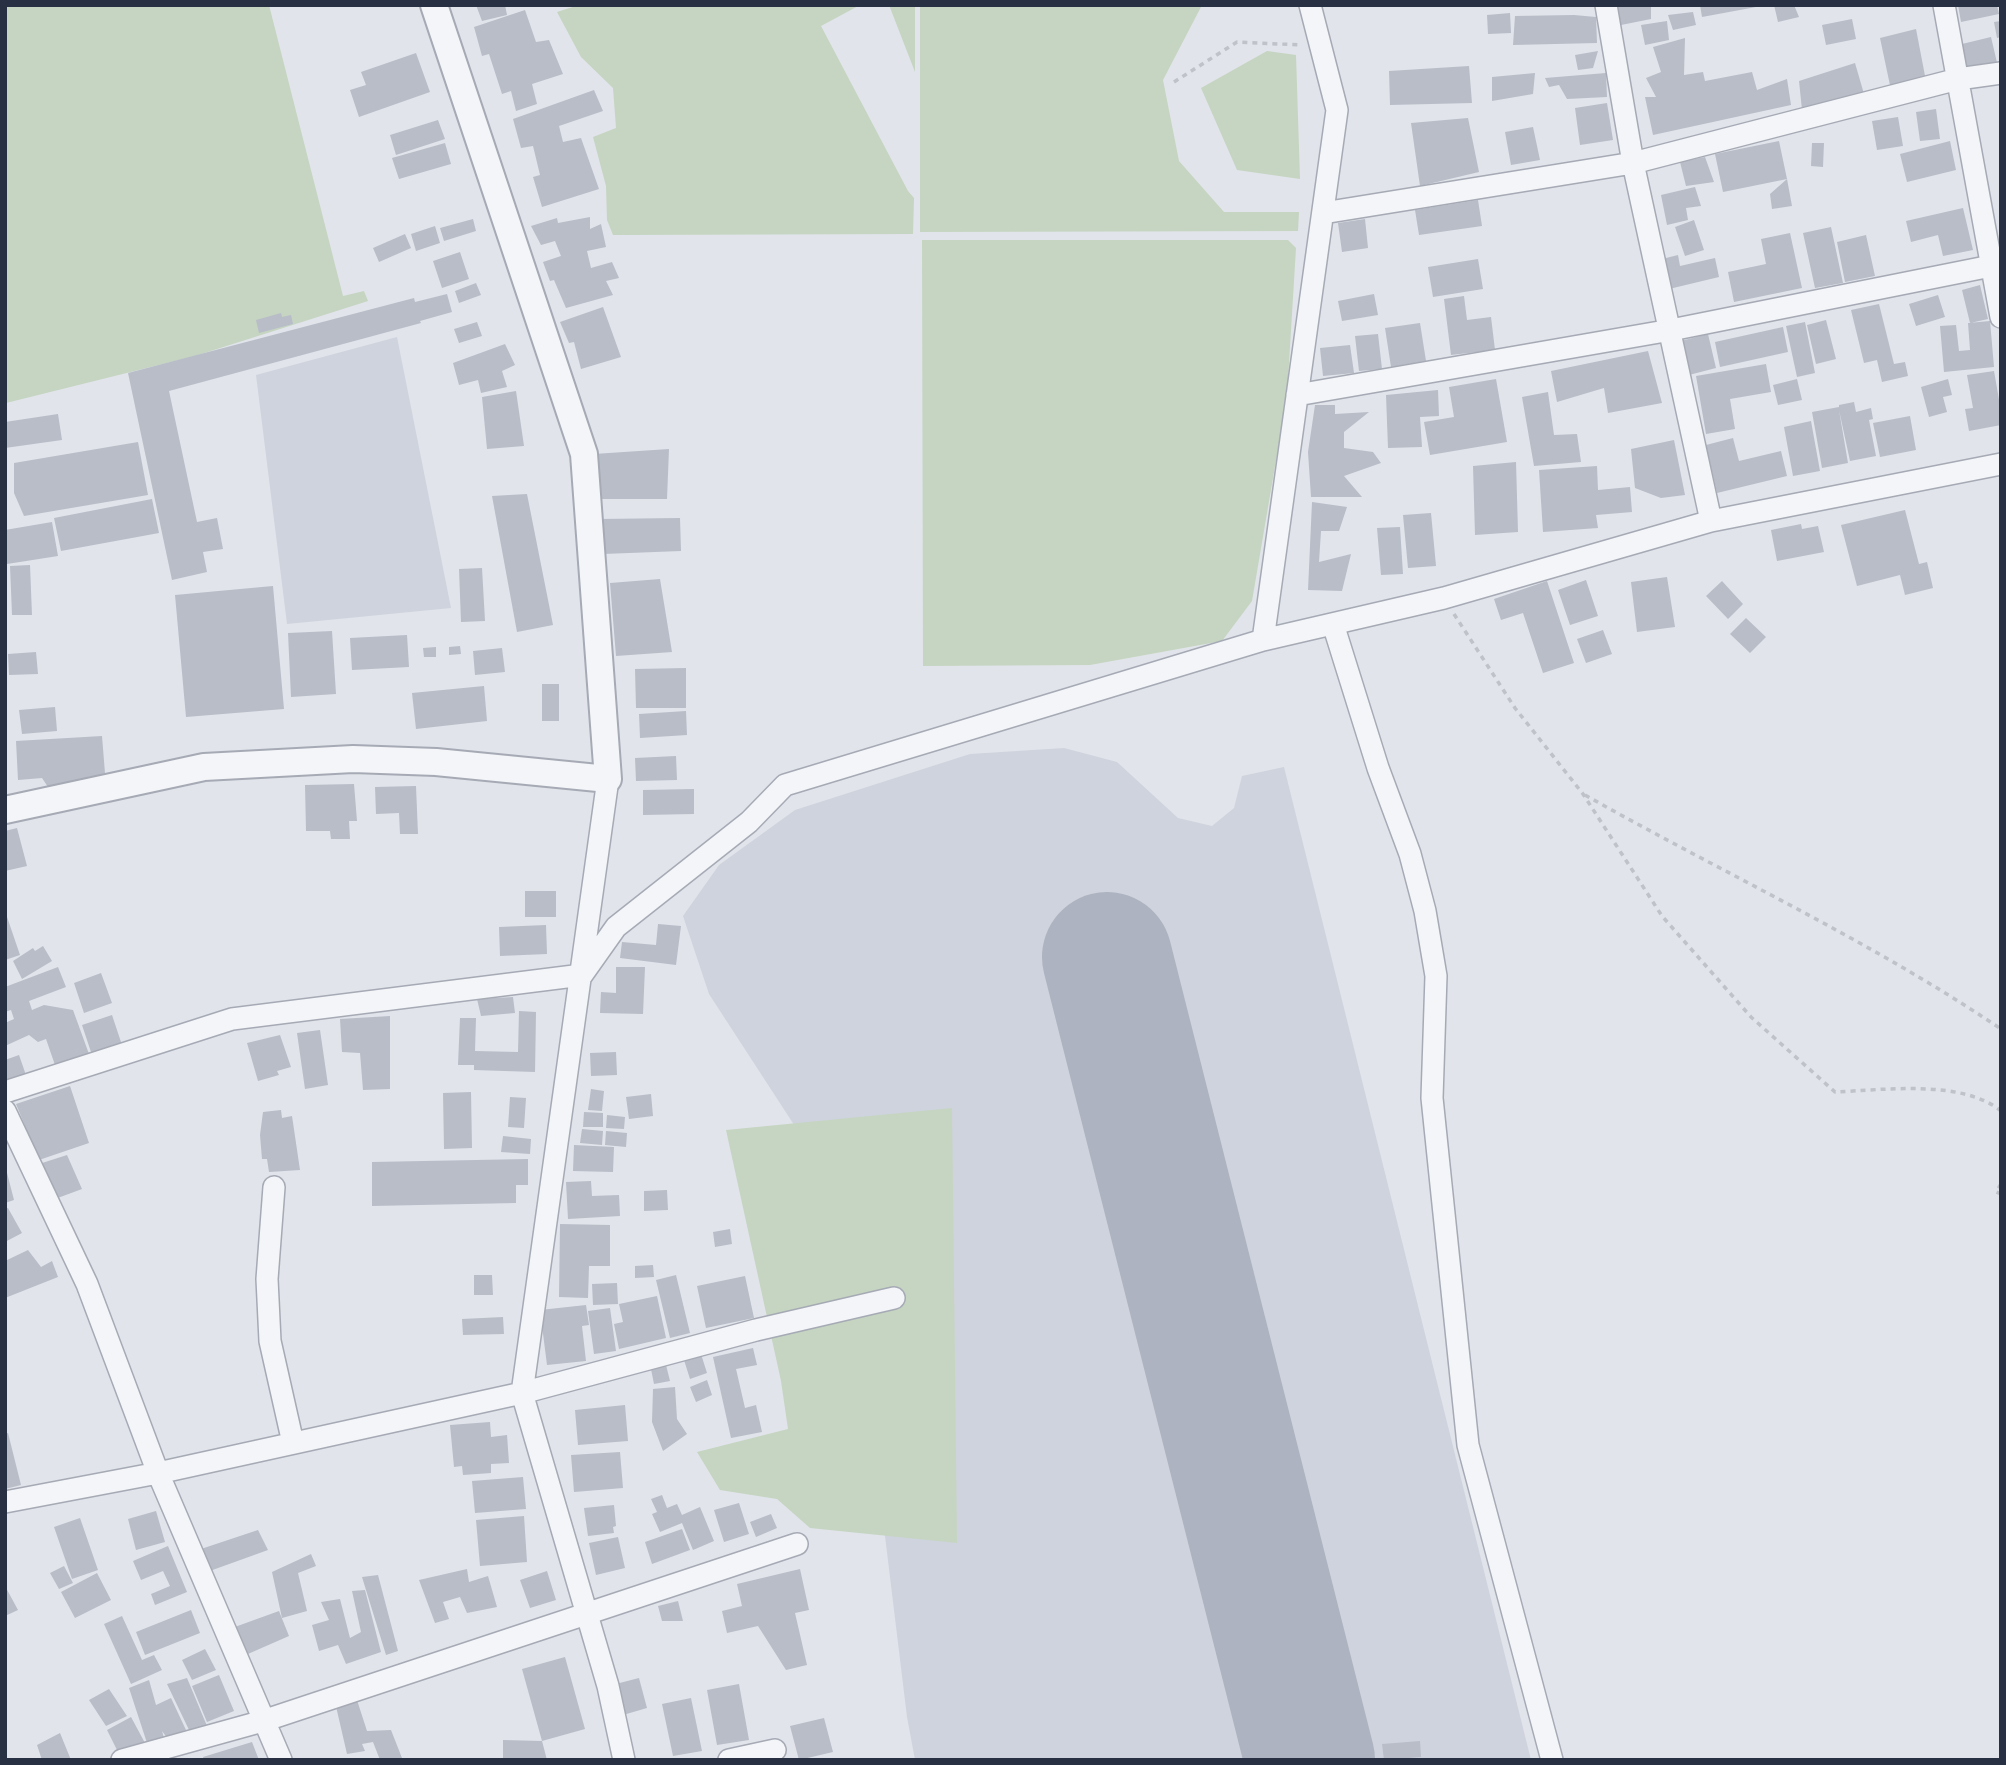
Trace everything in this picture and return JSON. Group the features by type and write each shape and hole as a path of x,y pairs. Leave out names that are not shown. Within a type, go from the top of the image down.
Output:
{"street":[{"path":"434,5 584,454 608,779 583,975 522,1393 608,1686 624,1760"},
{"path":"1263,640 1337,110 1310,5"},
{"path":"1606,5 1633,163 1711,521"},
{"path":"1944,5 1996,265 2001,317"},
{"path":"1322,213 1633,163 1958,79 2001,72"},
{"path":"1297,395 1671,330 1996,265"},
{"path":"5,1092 233,1019 583,975 616,927 749,822 785,785 1263,640 1444,598 1711,521 2001,464"},
{"path":"1333,624 1378,768 1410,854 1425,911 1436,976 1432,1098 1468,1445 1552,1760"},
{"path":"5,810 204,767 353,759 436,762 608,779"},
{"path":"5,1111 87,1284 158,1473 281,1760"},
{"path":"274,1187 267,1279 270,1341 293,1443"},
{"path":"5,1502 158,1473 522,1393 755,1330 894,1298"},
{"path":"122,1760 263,1721 797,1544"},
{"path":"729,1760 775,1750"}],"path":[{"path":"1174,82 1237,42 1320,46"},
{"path":"1444,598 1516,708 1583,793 1662,916 1751,1017 1835,1092 1947,1090 1960,1092 2001,1111"},
{"path":"1583,793 1824,923 1961,1002 2001,1029"},
{"path":"2001,1184 1996,1192 2001,1194"}],"shaded area":[{"path":"397,337 451,608 287,624 256,375"},
{"path":"1064,748 1117,762 1178,818 1212,826 1234,808 1242,776 1284,767 1531,1760 915,1760 907,1717 854,1281 813,1154 709,994 683,916 719,865 795,810 970,754"}],"green space":[{"path":"5,5 269,5 343,296 364,291 368,301 195,356 6,403"},
{"path":"579,5 860,5 821,26 914,198 913,234 613,235 607,220 606,186 593,137 616,128 613,88 581,57 557,12"},
{"path":"889,5 915,5 915,72"},
{"path":"920,5 1202,5 1163,80 1179,161 1224,212 1299,212 1298,231 920,232"},
{"path":"1267,51 1296,55 1300,179 1237,170 1201,88"},
{"path":"922,240 1288,240 1296,248 1287,396 1252,601 1222,641 1090,665 923,666"},
{"path":"952,1108 957,1543 810,1528 777,1499 720,1490 697,1452 788,1429 781,1381 726,1130"}],"building":[{"path":"476,5 505,5 507,15 482,21"},
{"path":"1617,5 1651,5 1651,19 1621,25"},
{"path":"1700,5 1756,5 1756,7 1702,17"},
{"path":"1774,5 1794,5 1799,17 1778,22"},
{"path":"1958,5 1997,5 1999,14 1961,22"},
{"path":"525,10 536,42 549,40 563,74 532,84 537,104 516,111 511,91 502,94 489,54 482,56 474,27"},
{"path":"1693,12 1696,25 1673,30 1668,15"},
{"path":"1510,13 1511,33 1488,34 1487,15"},
{"path":"1515,16 1596,17 1597,43 1513,45"},
{"path":"1852,19 1856,39 1826,45 1822,25"},
{"path":"1667,21 1669,40 1645,45 1641,25"},
{"path":"2001,21 2001,37 1997,38 1994,22"},
{"path":"1916,29 1926,81 1891,90 1880,38"},
{"path":"1991,37 1998,67 1968,73 1962,44"},
{"path":"1685,38 1684,75 1703,72 1705,81 1752,72 1757,90 1787,79 1791,105 1653,135 1645,97 1656,97 1646,78 1661,72 1653,47"},
{"path":"1598,51 1593,68 1578,70 1575,55"},
{"path":"416,53 430,92 359,117 350,90 366,85 361,72"},
{"path":"1855,63 1864,94 1802,110 1799,81"},
{"path":"1469,66 1472,103 1390,105 1389,71"},
{"path":"1535,73 1533,94 1492,101 1492,77"},
{"path":"1606,73 1607,97 1567,99 1559,85 1549,87 1545,78"},
{"path":"594,90 603,111 559,126 563,142 581,138 599,189 542,207 533,177 540,175 533,146 521,148 513,119"},
{"path":"1607,103 1613,140 1580,145 1575,108"},
{"path":"1936,109 1940,139 1920,141 1916,112"},
{"path":"1898,117 1903,146 1877,150 1872,121"},
{"path":"1468,118 1479,172 1420,186 1411,123"},
{"path":"438,120 445,139 396,155 390,135"},
{"path":"1533,127 1540,160 1511,165 1505,132"},
{"path":"1779,141 1787,179 1723,192 1715,154"},
{"path":"1950,141 1956,170 1907,182 1900,154"},
{"path":"445,143 451,164 399,179 392,158"},
{"path":"1812,143 1824,143 1823,167 1811,166"},
{"path":"1705,157 1714,182 1686,186 1680,162"},
{"path":"1787,179 1792,206 1772,209 1770,194"},
{"path":"1695,187 1701,206 1686,208 1688,220 1667,225 1661,195"},
{"path":"1478,200 1482,226 1419,235 1415,210"},
{"path":"1963,208 1973,250 1943,256 1938,235 1911,242 1906,221"},
{"path":"590,217 590,229 601,224 606,247 587,251 591,268 612,262 619,278 606,281 613,295 566,308 554,280 550,281 543,262 561,256 555,241 541,245 531,226 557,218 558,223"},
{"path":"473,219 476,231 444,241 440,228"},
{"path":"1365,219 1368,248 1342,252 1338,223"},
{"path":"1694,220 1704,250 1685,256 1675,227"},
{"path":"435,226 440,243 416,251 411,234"},
{"path":"1831,227 1843,283 1815,288 1803,233"},
{"path":"1790,233 1802,288 1734,302 1728,272 1766,264 1761,239"},
{"path":"405,234 411,248 379,262 373,248"},
{"path":"1866,235 1875,276 1845,282 1837,242"},
{"path":"460,252 469,279 442,288 433,261"},
{"path":"1678,255 1680,266 1715,258 1719,277 1669,289 1662,259"},
{"path":"1478,259 1483,289 1433,297 1428,267"},
{"path":"476,283 481,295 459,303 455,291"},
{"path":"1980,285 1988,319 1970,323 1962,290"},
{"path":"447,294 452,312 420,321 421,323 169,391 197,522 217,518 223,549 203,552 207,572 172,580 128,373 414,298 415,302"},
{"path":"1374,294 1378,315 1342,321 1338,301"},
{"path":"1938,295 1945,317 1916,326 1909,304"},
{"path":"1464,296 1467,320 1491,317 1495,350 1451,355 1444,299"},
{"path":"1879,304 1894,364 1905,362 1908,376 1882,382 1877,360 1864,363 1851,310"},
{"path":"603,307 621,357 581,369 574,342 569,343 560,322"},
{"path":"281,313 282,317 291,315 293,324 259,333 256,320"},
{"path":"1826,320 1836,359 1816,364 1807,325"},
{"path":"1990,321 1994,367 1944,372 1940,326 1956,325 1959,351 1970,350 1968,323"},
{"path":"477,322 482,336 459,343 454,329"},
{"path":"1805,322 1815,373 1797,377 1786,326"},
{"path":"1420,323 1426,361 1391,367 1385,328"},
{"path":"1783,327 1788,352 1720,367 1715,342"},
{"path":"1378,334 1382,369 1359,371 1355,336"},
{"path":"1708,334 1716,368 1685,376 1677,342"},
{"path":"505,344 515,365 502,371 507,387 481,393 478,380 459,385 453,363"},
{"path":"1350,345 1354,373 1323,376 1320,348"},
{"path":"1648,351 1662,403 1608,413 1604,388 1557,402 1551,371"},
{"path":"1766,364 1771,392 1730,399 1735,429 1706,434 1696,376"},
{"path":"1994,371 2001,425 1969,431 1965,409 1973,408 1967,375"},
{"path":"1496,379 1507,442 1430,455 1424,422 1454,417 1449,387"},
{"path":"1797,379 1802,400 1778,405 1773,385"},
{"path":"1948,379 1952,395 1943,397 1947,412 1929,417 1921,387"},
{"path":"1438,390 1439,416 1420,417 1422,447 1388,448 1386,395"},
{"path":"516,391 524,446 487,449 482,397"},
{"path":"1548,392 1554,435 1577,434 1581,462 1534,466 1522,397"},
{"path":"1854,402 1856,412 1871,408 1873,419 1869,420 1876,456 1850,461 1839,410 1848,463 1822,468 1812,412"},
{"path":"1315,405 1335,405 1335,414 1369,412 1344,432 1344,448 1373,452 1381,463 1344,476 1362,497 1311,497 1308,452"},
{"path":"58,414 62,440 5,448 5,422"},
{"path":"1910,416 1916,450 1880,457 1873,423"},
{"path":"1811,421 1820,471 1793,476 1784,427"},
{"path":"1733,438 1739,461 1781,451 1787,476 1717,493 1706,445"},
{"path":"1674,440 1685,495 1661,498 1635,488 1631,449"},
{"path":"138,442 148,495 24,516 14,493 14,463"},
{"path":"669,449 667,499 599,499 594,454"},
{"path":"1516,462 1518,532 1475,535 1473,466"},
{"path":"1597,466 1598,490 1630,487 1632,512 1596,515 1598,528 1543,532 1539,470"},
{"path":"527,494 553,625 517,632 492,496"},
{"path":"152,499 159,533 61,551 54,518"},
{"path":"1312,502 1347,507 1339,531 1321,531 1319,562 1351,554 1342,591 1308,590"},
{"path":"1905,510 1919,564 1927,562 1933,588 1905,595 1900,575 1857,586 1841,525"},
{"path":"1431,513 1436,566 1408,568 1403,515"},
{"path":"680,518 681,551 603,554 599,519"},
{"path":"52,522 58,556 7,564 5,530"},
{"path":"1801,524 1802,529 1818,526 1824,552 1777,561 1771,530"},
{"path":"1400,527 1403,574 1381,575 1377,528"},
{"path":"30,565 32,615 12,615 10,566"},
{"path":"482,568 485,621 461,622 459,569"},
{"path":"1667,577 1675,627 1637,632 1631,582"},
{"path":"660,579 672,652 616,656 610,583"},
{"path":"1586,580 1598,616 1570,625 1558,590"},
{"path":"1547,581 1574,663 1543,673 1523,613 1501,620 1494,599"},
{"path":"1722,581 1743,604 1728,619 1706,596"},
{"path":"273,586 284,709 186,717 175,595"},
{"path":"1746,618 1766,637 1750,653 1730,634"},
{"path":"1603,630 1612,654 1586,663 1577,639"},
{"path":"332,631 336,694 291,697 288,633"},
{"path":"407,635 409,667 352,670 350,638"},
{"path":"460,646 461,654 449,655 449,647"},
{"path":"436,647 436,657 424,657 423,648"},
{"path":"502,648 505,672 475,675 473,651"},
{"path":"36,652 38,674 9,675 8,654"},
{"path":"686,668 686,708 636,708 635,669"},
{"path":"542,684 559,684 559,721 542,721"},
{"path":"484,686 487,721 416,729 412,693"},
{"path":"55,707 57,731 22,734 19,710"},
{"path":"686,711 687,735 640,738 639,714"},
{"path":"102,736 106,786 50,790 42,778 18,780 16,741"},
{"path":"676,756 677,780 636,781 635,758"},
{"path":"354,784 357,821 349,821 350,839 331,839 330,831 306,831 305,785"},
{"path":"416,786 418,834 400,834 399,813 376,814 375,787"},
{"path":"694,789 694,814 643,815 643,790"},
{"path":"17,828 27,866 5,871 5,831"},
{"path":"525,891 556,891 556,917 525,917"},
{"path":"5,911 20,955 5,960"},
{"path":"658,924 681,926 676,965 620,958 622,942 656,945"},
{"path":"546,925 547,954 500,956 499,927"},
{"path":"43,946 52,961 22,979 13,961 33,948 35,951"},
{"path":"58,967 66,987 29,1001 32,1010 44,1005 73,1010 89,1054 55,1065 46,1039 38,1042 29,1035 5,1046 5,1023 14,1019 11,1010 5,1012 5,987"},
{"path":"616,967 645,967 643,1014 600,1013 601,992 616,993"},
{"path":"101,973 112,1003 84,1013 74,983"},
{"path":"513,997 515,1013 481,1016 477,999"},
{"path":"519,1011 536,1012 535,1072 474,1070 474,1065 458,1065 460,1018 476,1018 475,1051 518,1052"},
{"path":"112,1015 122,1045 92,1055 82,1025"},
{"path":"390,1016 390,1089 363,1090 360,1053 342,1052 340,1019"},
{"path":"320,1030 328,1085 305,1089 297,1033"},
{"path":"280,1035 291,1067 277,1071 279,1075 258,1081 247,1043"},
{"path":"616,1052 617,1075 591,1076 590,1053"},
{"path":"19,1055 27,1078 5,1086 5,1060"},
{"path":"70,1086 89,1143 39,1160 16,1104"},
{"path":"591,1089 604,1091 602,1111 588,1110"},
{"path":"471,1092 472,1148 444,1149 443,1093"},
{"path":"651,1094 653,1116 629,1119 626,1097"},
{"path":"510,1097 526,1098 524,1128 508,1127"},
{"path":"281,1110 282,1118 292,1116 300,1170 269,1172 267,1159 262,1159 260,1135 263,1112"},
{"path":"584,1112 603,1113 603,1127 583,1127"},
{"path":"607,1115 625,1117 624,1129 606,1128"},
{"path":"582,1129 603,1131 602,1145 580,1143"},
{"path":"606,1131 627,1133 626,1147 605,1145"},
{"path":"503,1136 531,1139 530,1154 501,1152"},
{"path":"574,1145 614,1147 613,1172 573,1171"},
{"path":"67,1155 82,1189 55,1199 39,1164"},
{"path":"528,1159 528,1185 516,1185 516,1203 372,1206 372,1162"},
{"path":"5,1165 14,1200 5,1203"},
{"path":"591,1181 592,1196 619,1195 620,1216 568,1219 566,1182"},
{"path":"667,1190 668,1210 644,1211 644,1191"},
{"path":"8,1208 22,1233 5,1242 5,1209"},
{"path":"560,1224 610,1225 610,1266 589,1266 588,1298 559,1297"},
{"path":"730,1229 732,1244 715,1247 713,1232"},
{"path":"28,1250 41,1267 52,1261 58,1277 5,1298 5,1261"},
{"path":"653,1265 654,1277 635,1278 635,1266"},
{"path":"474,1275 492,1275 493,1295 474,1295"},
{"path":"676,1275 690,1333 670,1338 656,1280"},
{"path":"745,1276 754,1318 706,1328 697,1286"},
{"path":"617,1283 618,1304 593,1305 592,1284"},
{"path":"657,1296 666,1338 619,1349 614,1324 623,1322 619,1304"},
{"path":"586,1305 589,1325 582,1326 586,1361 547,1365 540,1310"},
{"path":"610,1308 616,1351 594,1354 588,1311"},
{"path":"503,1317 504,1334 463,1335 462,1319"},
{"path":"753,1348 757,1365 736,1369 745,1408 756,1405 762,1432 731,1438 713,1357"},
{"path":"701,1354 707,1373 690,1379 684,1360"},
{"path":"666,1365 670,1381 654,1384 651,1369"},
{"path":"707,1380 712,1395 696,1402 690,1387"},
{"path":"675,1387 677,1419 687,1434 663,1451 652,1422 653,1389"},
{"path":"625,1405 628,1441 578,1445 575,1410"},
{"path":"490,1422 491,1437 507,1435 509,1463 491,1464 491,1473 463,1475 462,1466 454,1467 450,1425"},
{"path":"8,1433 21,1485 5,1489 5,1434"},
{"path":"620,1452 623,1488 574,1492 571,1455"},
{"path":"523,1477 526,1509 475,1513 472,1481"},
{"path":"662,1495 667,1508 677,1504 682,1515 700,1507 714,1541 693,1550 682,1523 660,1532 652,1514 657,1512 651,1499"},
{"path":"739,1503 749,1534 724,1542 714,1510"},
{"path":"614,1505 614,1533 588,1536 584,1508"},
{"path":"156,1511 165,1542 136,1550 128,1519"},
{"path":"771,1514 777,1528 756,1537 750,1522"},
{"path":"524,1516 527,1562 480,1566 476,1520"},
{"path":"80,1518 98,1570 72,1579 54,1527"},
{"path":"682,1529 690,1550 652,1564 645,1542"},
{"path":"258,1530 268,1550 207,1572 198,1550"},
{"path":"618,1537 625,1568 596,1575 589,1543"},
{"path":"168,1546 187,1592 155,1605 151,1594 170,1586 163,1571 141,1580 133,1561"},
{"path":"311,1554 316,1566 298,1573 307,1611 282,1618 272,1572"},
{"path":"64,1566 73,1583 59,1589 50,1573"},
{"path":"467,1569 469,1582 488,1576 497,1607 467,1613 460,1597 443,1602 449,1619 435,1623 419,1580"},
{"path":"800,1569 809,1610 795,1613 807,1665 786,1670 758,1626 727,1633 722,1611 742,1606 737,1584"},
{"path":"547,1571 556,1600 530,1608 520,1580"},
{"path":"97,1573 111,1600 75,1618 61,1592"},
{"path":"378,1575 398,1651 386,1655 362,1577"},
{"path":"5,1586 18,1610 5,1616"},
{"path":"365,1590 381,1652 346,1664 338,1645 319,1651 312,1625 329,1620 321,1602 340,1599 350,1638 361,1632 352,1591"},
{"path":"678,1601 683,1621 662,1621 658,1606"},
{"path":"191,1610 200,1633 145,1655 136,1632"},
{"path":"279,1611 289,1636 241,1657 232,1628"},
{"path":"122,1616 142,1660 154,1655 162,1670 131,1684 104,1624"},
{"path":"205,1649 216,1670 192,1680 182,1660"},
{"path":"565,1657 585,1729 542,1741 522,1669"},
{"path":"219,1675 234,1711 207,1722 192,1686"},
{"path":"187,1678 207,1726 190,1732 167,1684"},
{"path":"639,1678 647,1708 616,1717 608,1686"},
{"path":"149,1680 156,1705 171,1698 186,1730 168,1739 162,1731 164,1738 147,1743 129,1688"},
{"path":"739,1684 749,1740 717,1745 707,1690"},
{"path":"109,1689 127,1716 106,1726 89,1700"},
{"path":"356,1697 367,1731 391,1730 402,1758 380,1760 373,1742 362,1744 365,1751 347,1754 335,1702"},
{"path":"691,1698 702,1751 673,1756 662,1704"},
{"path":"131,1717 145,1743 119,1754 107,1730"},
{"path":"824,1718 833,1752 799,1760 790,1726"},
{"path":"60,1733 71,1760 42,1760 37,1745"},
{"path":"503,1740 542,1741 547,1760 503,1760"},
{"path":"1420,1741 1421,1757 1384,1760 1382,1744"},
{"path":"252,1742 259,1760 204,1760 203,1757"}],"runway":[{"path":"1107,957 1310,1760"}]}
